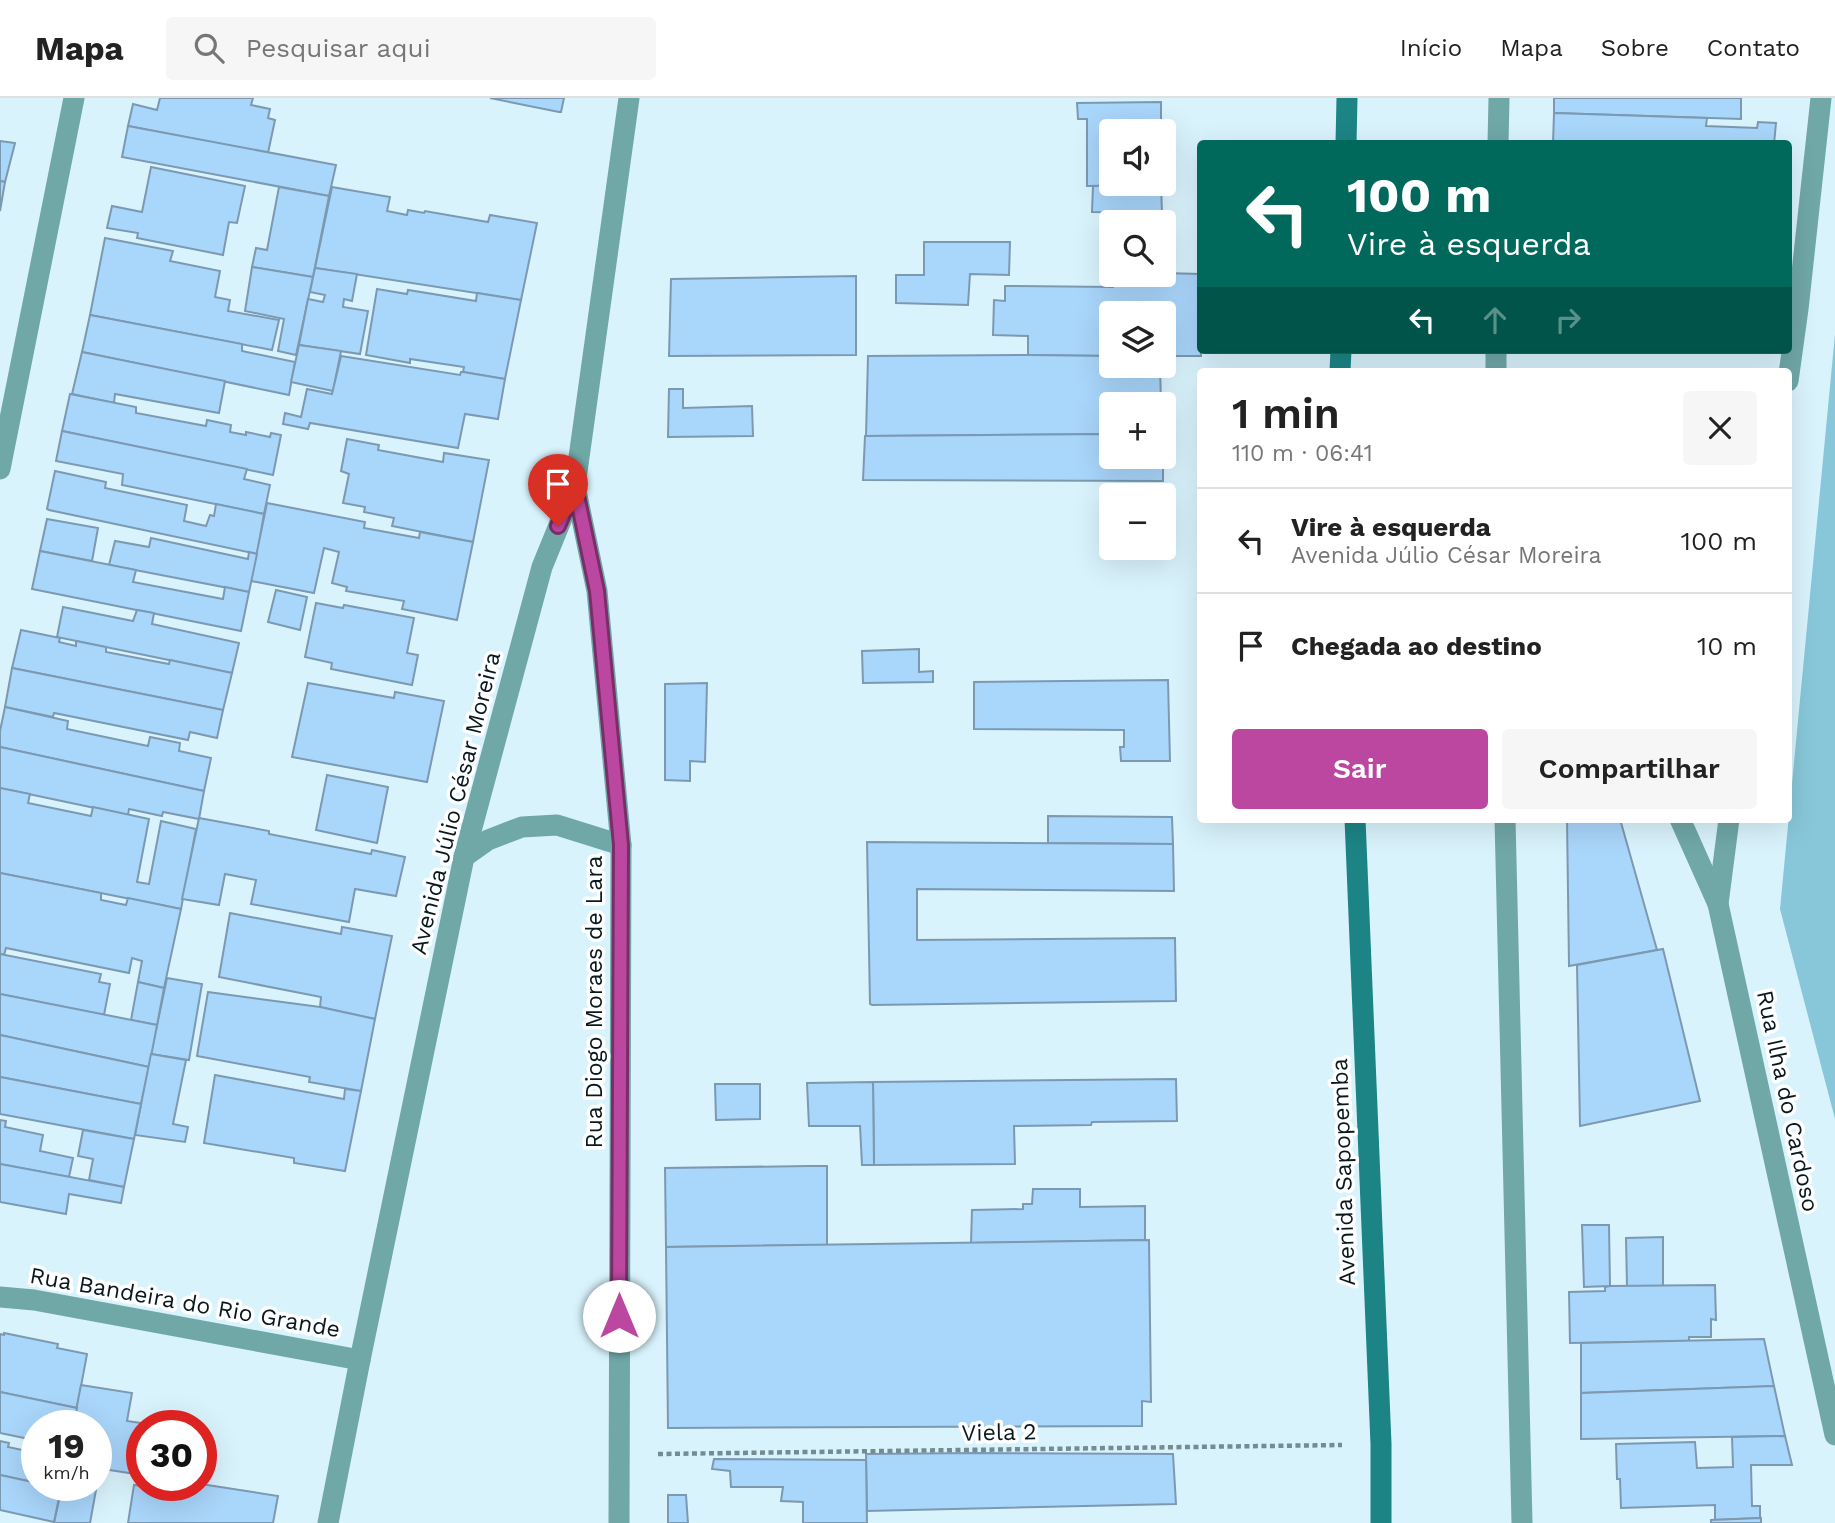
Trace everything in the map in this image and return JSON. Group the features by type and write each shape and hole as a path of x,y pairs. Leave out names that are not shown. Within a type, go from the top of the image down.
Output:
{"main road":[{"path":"1346,140 1347,98"},
{"name":"Avenida Sapopemba","path":"1355,823 1381,1444 1381,1523"}],"street":[{"path":"0,469 74,98"},
{"name":"Avenida Júlio César Moreira","path":"328,1523 464,857 542,567 575,486 629,98"},
{"path":"1499,98 1499,140"},
{"path":"1792,352 1821,98"},
{"name":"Rua Diogo Moraes de Lara","path":"575,486 597,591 621,845 619,1523"},
{"path":"1505,823 1522,1523"},
{"path":"1682,823 1717,904"},
{"name":"Rua Ilha do Cardoso","path":"1728,823 1717,904 1835,1435"},
{"path":"464,857 488,840 522,827 557,825 621,845"},
{"name":"Rua Bandeira do Rio Grande","path":"0,1297 34,1300 360,1360"}],"path":[{"name":"Viela 2","path":"619,1455 1381,1444"}],"shaded area":[{"path":"1835,334 1835,1119 1780,909 1788,823 1792,823 1792,784"}],"building":[{"path":"160,98 253,98 251,105 270,109 268,118 275,120 268,153 128,126 133,104 157,110"},
{"path":"490,98 564,98 559,112"},
{"path":"1554,98 1741,98 1741,119 1554,113"},
{"path":"1161,102 1161,119 1099,119 1099,186 1087,186 1087,119 1078,119 1077,103"},
{"path":"1554,113 1707,118 1706,126 1757,128 1758,122 1776,123 1774,140 1553,140"},
{"path":"128,126 336,165 329,196 122,157"},
{"path":"0,141 15,143 5,182 0,181"},
{"path":"151,167 245,186 237,223 229,222 223,255 137,238 138,233 107,228 112,206 142,212"},
{"path":"0,181 5,182 0,211"},
{"path":"1093,186 1099,186 1099,196 1161,196 1162,210 1092,212"},
{"path":"279,187 329,196 313,277 252,267 256,248 267,250"},
{"path":"332,187 390,197 387,211 407,215 408,210 425,211 488,222 490,215 537,223 521,300 315,268"},
{"path":"105,238 173,251 170,261 220,271 215,297 230,300 228,311 279,320 272,350 90,315"},
{"path":"924,242 1010,242 1009,275 970,274 968,305 896,303 896,275 924,275"},
{"path":"252,267 313,277 296,355 278,351 284,319 245,311"},
{"path":"315,268 357,274 352,301 344,299 343,307 368,311 360,354 299,345 308,299 323,302 325,295 310,292"},
{"path":"1176,273 1197,274 1197,354 1201,356 1176,356 1176,301 1099,301 1099,356 1028,355 1028,336 993,335 994,300 1005,301 1005,286 1176,287"},
{"path":"856,276 856,355 669,356 671,279"},
{"path":"377,289 407,294 408,290 476,301 477,293 521,300 505,379 463,372 464,367 410,359 410,363 366,355"},
{"path":"90,315 242,344 242,351 295,362 289,395 82,352"},
{"path":"299,345 341,351 333,391 291,382"},
{"path":"82,352 225,381 219,413 115,394 114,403 72,394"},
{"path":"341,356 460,375 463,372 505,379 498,419 465,414 458,448 310,423 308,429 283,424 285,413 301,417 307,389 332,394"},
{"path":"868,356 1099,356 1099,378 1160,378 1161,392 1099,392 1099,434 866,436"},
{"path":"669,389 683,389 683,408 752,406 753,436 668,437"},
{"path":"70,394 136,407 136,413 206,426 207,420 231,425 230,432 270,437 271,433 281,435 273,475 62,431"},
{"path":"62,431 247,469 244,479 270,485 264,514 122,485 123,474 56,461"},
{"path":"1099,434 1099,469 1163,469 1163,481 863,480 865,436"},
{"path":"347,439 379,445 378,450 443,462 444,453 489,460 473,542 392,526 394,518 364,512 365,507 343,503 349,474 341,471"},
{"path":"55,471 106,482 105,488 187,505 184,521 206,526 210,515 214,516 216,504 264,514 257,554 49,510 47,509"},
{"path":"267,503 365,522 364,528 419,538 420,532 473,542 457,620 402,609 404,601 346,591 347,587 332,583 339,552 324,548 314,593 251,581"},
{"path":"47,519 98,528 92,561 40,551"},
{"path":"151,538 248,559 249,552 257,554 249,592 109,565 115,541 149,547"},
{"path":"40,551 136,570 133,582 223,599 225,587 249,592 241,631 32,589"},
{"path":"276,590 307,597 300,630 268,622"},
{"path":"316,603 343,608 344,605 414,618 407,653 418,655 412,685 331,669 332,663 305,657"},
{"path":"63,607 133,621 137,610 154,613 152,624 239,643 232,673 57,637"},
{"path":"21,630 60,638 59,642 76,646 76,641 106,647 106,652 169,664 170,660 232,673 223,710 12,668"},
{"path":"919,649 919,672 933,671 933,682 863,683 862,651"},
{"path":"12,668 223,710 217,738 190,732 188,740 54,713 53,717 5,707"},
{"path":"1168,680 1170,761 1121,761 1120,747 1124,747 1124,730 974,729 974,682"},
{"path":"308,683 394,698 395,692 444,701 427,782 292,757"},
{"path":"707,683 705,762 690,761 690,781 665,780 665,684"},
{"path":"5,707 68,721 67,729 148,746 150,737 180,743 179,751 211,758 204,791 0,747"},
{"path":"0,747 204,791 199,819 163,812 162,816 129,809 128,815 0,788"},
{"path":"327,775 388,787 377,843 316,830"},
{"path":"0,788 30,794 28,803 91,816 93,807 149,819 137,882 149,884 161,821 196,829 181,909 0,873"},
{"path":"1048,816 1172,817 1173,844 1048,843"},
{"path":"199,818 371,854 372,850 405,857 396,896 355,889 349,922 251,904 256,880 225,874 219,905 182,899"},
{"path":"1567,823 1621,823 1657,950 1569,966"},
{"path":"867,842 1173,844 1174,891 917,889 917,940 1175,938 1176,1001 870,1004"},
{"path":"0,873 101,893 101,900 126,905 128,898 181,909 164,988 138,982 142,961 132,958 129,973 6,948 4,955 0,954"},
{"path":"230,913 341,934 342,927 392,936 375,1019 320,1007 321,997 219,977"},
{"path":"1663,949 1700,1101 1580,1126 1577,965"},
{"path":"0,954 101,974 99,982 110,984 104,1015 0,994"},
{"path":"167,978 202,984 189,1060 151,1054"},
{"path":"138,982 164,988 157,1025 131,1020"},
{"path":"208,992 320,1007 375,1019 361,1091 309,1082 310,1077 197,1056"},
{"path":"0,994 157,1025 149,1067 0,1035"},
{"path":"0,1035 149,1067 141,1104 0,1077"},
{"path":"151,1054 186,1060 173,1124 188,1127 185,1142 135,1135"},
{"path":"215,1075 344,1099 345,1089 361,1091 345,1171 294,1163 294,1158 204,1143"},
{"path":"0,1077 141,1104 134,1139 0,1114"},
{"path":"1176,1079 1177,1121 1014,1126 1015,1164 874,1165 873,1082"},
{"path":"873,1082 874,1165 862,1165 860,1126 809,1126 807,1083"},
{"path":"715,1084 760,1084 760,1119 716,1120"},
{"path":"0,1120 6,1121 5,1127 43,1135 40,1151 73,1158 69,1177 0,1164"},
{"path":"83,1130 134,1139 124,1187 89,1180 93,1159 78,1156"},
{"path":"0,1164 124,1187 121,1203 69,1194 66,1214 0,1202"},
{"path":"827,1166 827,1245 666,1247 665,1168"},
{"path":"1033,1189 1080,1189 1080,1207 1145,1206 1145,1240 971,1243 972,1210 1023,1209 1023,1204 1032,1204"},
{"path":"1582,1225 1609,1225 1610,1286 1584,1287"},
{"path":"1663,1237 1663,1286 1627,1287 1626,1238"},
{"path":"1149,1240 1151,1402 1142,1401 1142,1426 668,1428 666,1247"},
{"path":"1715,1285 1716,1320 1711,1319 1711,1337 1689,1337 1689,1341 1570,1343 1569,1292 1605,1291 1605,1287 1610,1286"},
{"path":"0,1334 58,1344 57,1348 87,1354 77,1408 0,1392"},
{"path":"1764,1339 1774,1386 1581,1393 1581,1343"},
{"path":"81,1385 132,1393 129,1410 126,1410 126,1473 112,1470 112,1410 76,1410"},
{"path":"1774,1386 1785,1436 1581,1439 1581,1393"},
{"path":"0,1392 77,1408 21,1410 21,1437 0,1433"},
{"path":"1785,1436 1792,1465 1751,1465 1752,1506 1760,1506 1760,1518 1715,1520 1715,1505 1621,1508 1616,1444 1695,1442 1697,1468 1733,1467 1732,1437"},
{"path":"0,1441 9,1443 8,1447 21,1450 21,1480 0,1475"},
{"path":"866,1454 1173,1454 1176,1504 867,1511"},
{"path":"714,1459 866,1460 867,1523 803,1523 803,1502 781,1501 783,1487 731,1487 730,1471 712,1469"},
{"path":"0,1475 21,1480 21,1501 58,1501 54,1522 0,1510"},
{"path":"217,1486 278,1496 273,1523 128,1523 131,1501 217,1501"},
{"path":"668,1495 686,1495 688,1523 668,1523"},
{"path":"59,1501 94,1501 90,1523 54,1523"},
{"path":"1761,1518 1761,1523 1711,1523 1711,1520"}],"route":[{"path":"558,526 575,486 597,591 621,845 619,1316"}]}
